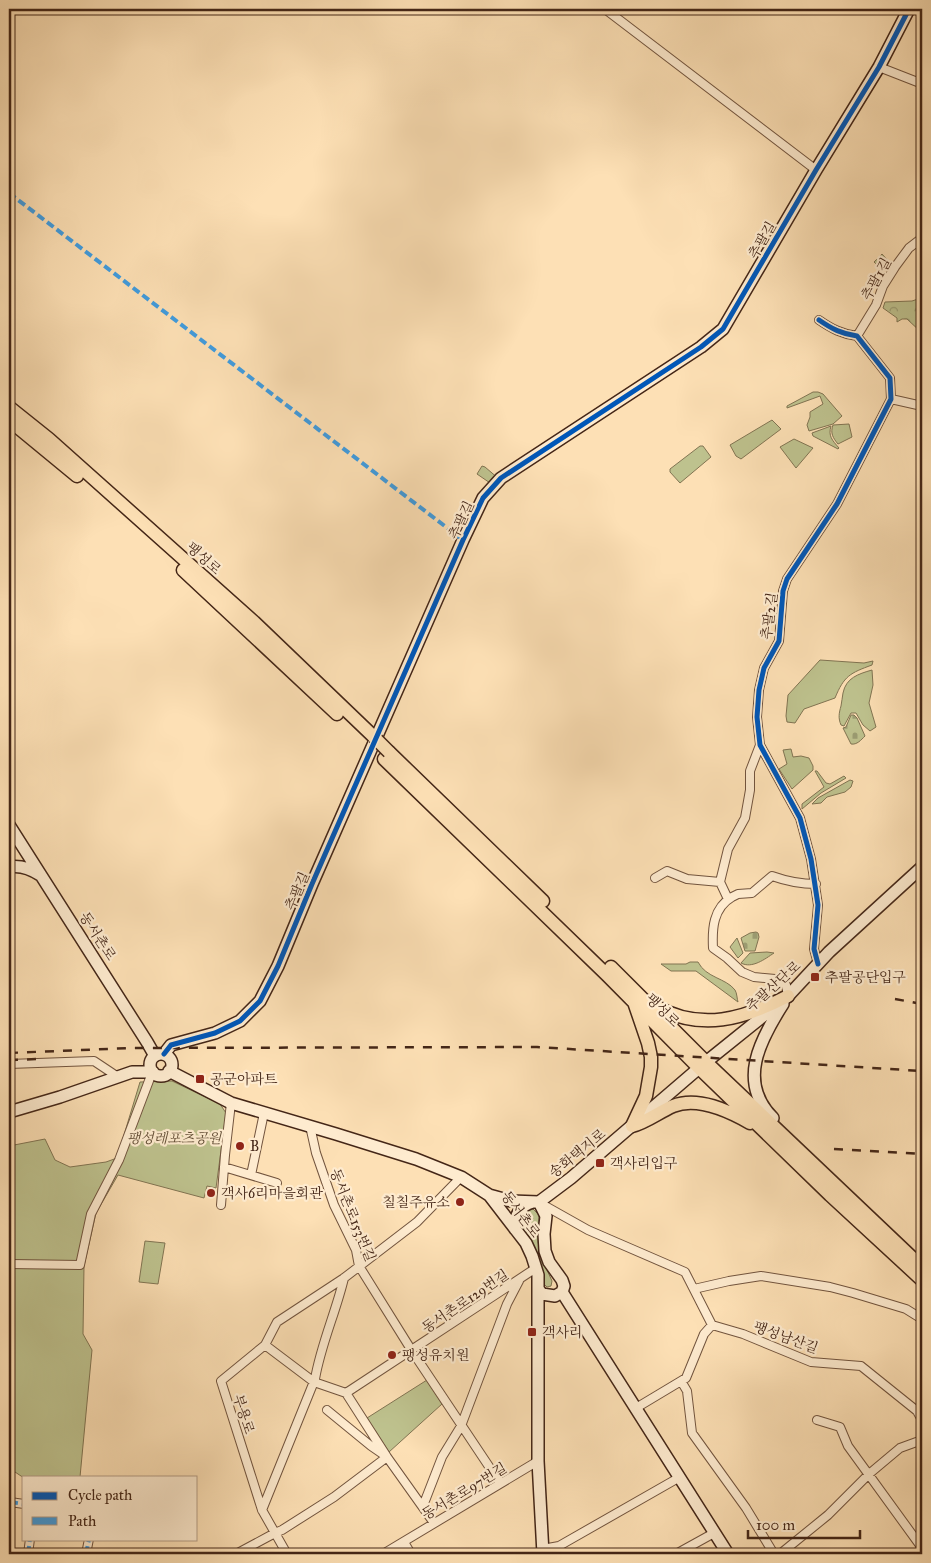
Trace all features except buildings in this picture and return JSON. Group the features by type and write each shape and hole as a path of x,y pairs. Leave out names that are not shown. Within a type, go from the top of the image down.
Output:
{"main road":[{"name":"팽성로","path":"9,407 49,439 254,622 387,756 466,825 703,1065 778,1137 922,1267"},
{"name":"팽성로","path":"9,420 68,468 144,535 372,741"},
{"path":"639,1001 682,1017 714,1021 746,1014 788,996"},
{"path":"632,1126 646,1096 651,1067 650,1050 639,1001"},
{"path":"632,1126 644,1123 672,1106 684,1103 722,1110 740,1117 778,1137"},
{"name":"팽성로","path":"778,1137 830,1195 922,1280"}],"street":[{"path":"605,9 816,170"},
{"name":"추팔길","path":"159,1055 171,1045 215,1033 240,1021 260,1001 278,966 424,628 484,498 501,478 701,346 723,329 816,170 879,68 909,9"},
{"path":"879,68 920,83 922,88"},
{"name":"추팔1길","path":"858,336 876,306 883,286 895,267 909,248 922,238"},
{"path":"819,320 834,330 858,336 890,378 890,398 922,406"},
{"name":"추팔2길","path":"818,964 814,949 818,905 816,884 800,818 760,745 757,717 759,690 764,668 779,641 783,591 787,579 837,504 890,398"},
{"path":"732,897 728,899 720,882 728,849 745,818 750,790 750,771 760,745"},
{"name":"동서촌로","path":"10,834 41,876 148,1042 159,1055"},
{"path":"9,867 24,868 41,876"},
{"name":"추팔산단로","path":"703,1065 788,996 829,952 922,868"},
{"path":"655,878 667,871 687,879 720,882"},
{"path":"778,1137 781,1126 765,1110 758,1099 754,1075 760,1047 788,996 786,985 775,979 754,977 742,972 713,948 712,932 718,910 725,901 738,894 752,893 772,876 798,883 816,884"},
{"path":"9,1112 60,1097 132,1072 154,1072 164,1075 169,1071 171,1062 168,1057 159,1055 150,1063 154,1072"},
{"path":"9,1064 94,1062 118,1077"},
{"name":"송화택지로","path":"515,1229 516,1214 522,1208 531,1202 539,1202 571,1178 703,1065"},
{"name":"동서촌로","path":"169,1071 231,1103 416,1160 461,1177 488,1195 526,1243 538,1275 539,1290 538,1461 544,1554"},
{"path":"10,1264 80,1265 91,1214 119,1160 154,1072"},
{"path":"222,1205 231,1103"},
{"path":"251,1175 264,1113"},
{"name":"동서촌로153번길","path":"310,1126 316,1153 334,1205 356,1250 359,1266 460,1426 500,1483"},
{"path":"224,1167 277,1183"},
{"path":"434,1523 387,1457 346,1393 314,1382 265,1345 277,1322 344,1278 417,1222 461,1177"},
{"path":"488,1195 511,1201 539,1202 588,1230 685,1272 712,1325 704,1334 686,1378 636,1408"},
{"path":"539,1202 546,1216 545,1251 549,1262 564,1286 562,1292 556,1296 542,1294 539,1290"},
{"name":"동서촌로129번길","path":"346,1393 536,1268"},
{"path":"694,1289 760,1276 830,1287 853,1293 906,1309 922,1319"},
{"path":"262,1510 314,1382 319,1359 344,1278"},
{"path":"423,1506 442,1457 460,1426 507,1304 519,1279"},
{"path":"562,1292 728,1554"},
{"name":"팽성남산길","path":"712,1325 743,1334 811,1362 861,1366 917,1411 922,1420"},
{"name":"부용로","path":"265,1345 221,1381 262,1510 287,1554"},
{"path":"681,1381 686,1391 692,1434 746,1508 774,1554"},
{"path":"327,1410 387,1457"},
{"path":"817,1420 840,1427 848,1446 922,1548"},
{"path":"780,1554 828,1515 869,1474 900,1448 922,1440"},
{"path":"236,1554 282,1530 334,1497 387,1457"},
{"name":"동서촌로97번길","path":"382,1554 538,1461"},
{"path":"544,1554 548,1548 560,1546 680,1477"},
{"path":"10,1502 22,1504"},
{"path":"676,1554 714,1533"},
{"path":"28,1554 30,1540"},
{"path":"86,1554 89,1540"},
{"path":"404,1542 412,1554"}],"green space":[{"path":"882,254 890,263 883,271 874,262"},
{"path":"918,299 922,303 922,333 907,319 897,322 897,318 883,308 885,302"},
{"path":"813,392 823,394 842,416 833,424 809,431 807,425 810,412 823,404 820,396 787,408 787,406"},
{"path":"772,420 781,429 741,459 736,456 730,445"},
{"path":"849,424 852,437 838,444 832,435 833,425"},
{"path":"831,426 830,435 838,449 813,436 812,433"},
{"path":"794,439 813,448 796,468 780,447"},
{"path":"700,446 703,446 711,457 680,483 670,472 670,469"},
{"path":"482,466 499,479 493,485 477,474"},
{"path":"820,660 864,663 873,661 872,665 858,670 849,676 841,685 835,698 804,709 795,723 787,722 788,695"},
{"path":"872,670 873,685 869,703 876,727 870,731 863,725 856,713 851,713 844,726 841,725 839,713 847,684 857,675"},
{"path":"851,715 857,718 865,736 855,744 851,744 843,728 846,727"},
{"path":"791,749 793,757 809,758 813,766 813,770 792,789 779,769 787,764 783,750"},
{"path":"815,771 826,783 830,784 844,776 846,778 821,793 802,809 802,804 824,787"},
{"path":"850,780 853,781 851,787 845,792 827,797 821,803 812,804 818,798"},
{"path":"756,932 759,937 755,951 745,951 741,938"},
{"path":"737,938 743,953 738,958 730,947"},
{"path":"750,953 774,953 754,964 745,965 741,963"},
{"path":"698,962 711,975 731,986 736,991 738,1002 696,971 671,971 661,964 686,964"},
{"name":"팽성레포츠공원","path":"172,1081 220,1104 226,1113 216,1188 207,1186 204,1198 118,1175 96,1213 84,1266 83,1334 92,1350 80,1476 22,1477 9,1468 9,1146 45,1139 55,1160 70,1167 106,1162 117,1158 140,1082"},
{"path":"526,1208 533,1209 539,1215 538,1242 542,1259 552,1281 551,1286 547,1287 544,1284 528,1239 520,1225 520,1212"},
{"path":"145,1241 165,1243 158,1284 139,1282"},
{"path":"427,1380 442,1404 389,1452 367,1418"}],"railway":[{"path":"895,999 922,1004"},
{"path":"9,1053 129,1048 537,1047 922,1071"},
{"path":"9,1060 39,1059"},
{"path":"834,1149 922,1154"}],"marked path":[{"path":"9,193 463,540"},
{"path":"10,1502 22,1504"},
{"path":"28,1554 30,1540"},
{"path":"86,1554 89,1540"}],"cycle path":[{"path":"164,1054 171,1045 215,1033 240,1021 260,1001 278,966 312,884 483,498 501,478 701,347 723,329 879,67 909,9"},
{"path":"818,964 814,949 818,905 811,859 800,818 760,745 757,717 759,690 764,668 779,641 783,591 787,579 837,504 891,399 890,378 857,336 837,331 819,320"}],"place":[{"name":"추팔공단입구","path":"815,977"},
{"name":"공군아파트","path":"200,1079"},
{"name":"B","path":"240,1146"},
{"name":"객사리입구","path":"600,1163"},
{"name":"객사6리마을회관","path":"211,1193"},
{"name":"칠칠주유소","path":"460,1202"},
{"name":"객사리","path":"532,1332"},
{"name":"팽성유치원","path":"392,1355"}]}
